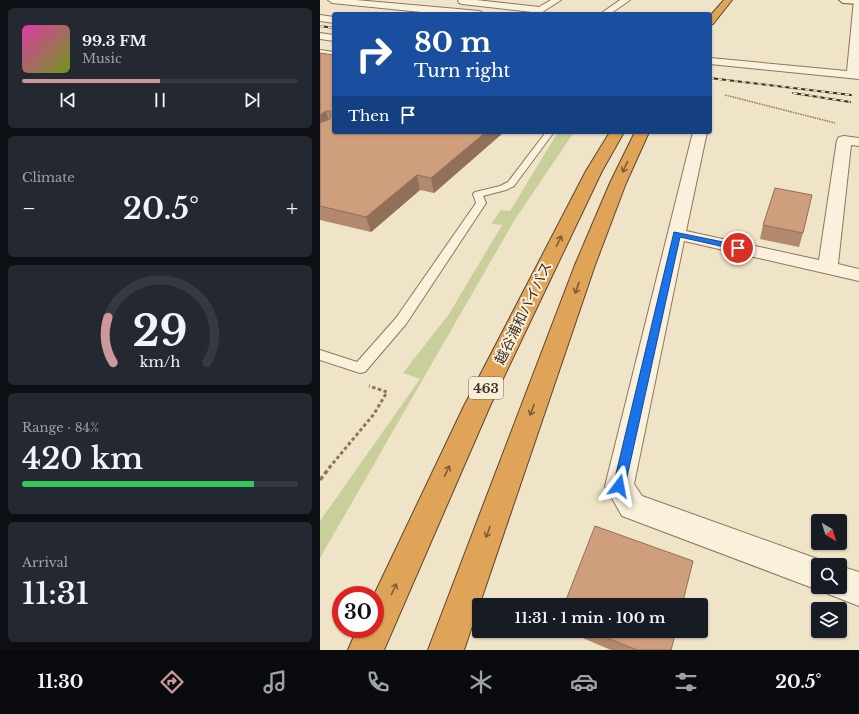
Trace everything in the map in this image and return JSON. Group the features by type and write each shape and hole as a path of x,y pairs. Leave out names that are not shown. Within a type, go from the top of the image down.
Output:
{"highway":[{"path":"712,20 728,0"},
{"name":"越谷浦和バイパス","path":"366,650 477,406 594,170 616,134"},
{"path":"446,650 585,265 618,182 641,134"}],"street":[{"path":"332,0 447,12"},
{"path":"451,0 541,10 557,0"},
{"path":"607,12 626,0"},
{"path":"712,61 856,75 859,1 843,0"},
{"path":"320,18 332,20"},
{"path":"320,36 332,38"},
{"path":"700,134 619,486 632,506 811,571"},
{"path":"828,268 844,140 859,142"},
{"path":"677,234 859,274"},
{"path":"847,584 859,588"}],"lane":[{"path":"320,52 332,54"},
{"path":"320,355 360,368 401,321 451,248 481,203 478,194 503,188 511,184 548,134"}],"path":[{"path":"724,95 837,124"},
{"path":"320,480 374,414 387,392 364,384"}],"green space":[{"path":"557,134 573,134 514,221 320,558 320,521 420,379 403,373 449,314 502,225 491,224 501,210 510,211"}],"building":[{"path":"320,53 332,55 332,134 484,134 431,178 417,175 366,217 320,206 320,123 330,119 331,111 326,111 320,115"},
{"path":"775,188 812,195 803,233 763,225"},
{"path":"595,526 693,561 684,598 567,598"},
{"path":"607,638 674,638 671,650 637,650"}],"railway":[{"path":"320,26 332,28"},
{"path":"712,78 851,95"},
{"path":"793,93 850,102"}],"route":[{"path":"619,486 677,234 738,248"}]}
